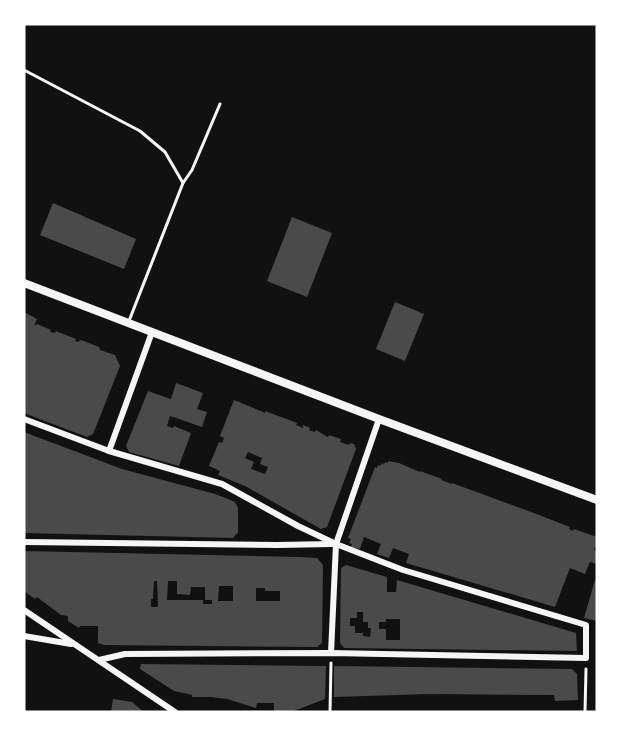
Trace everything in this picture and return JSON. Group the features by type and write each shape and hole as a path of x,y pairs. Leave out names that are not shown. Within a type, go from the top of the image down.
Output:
{"street":[{"path":"24,283 597,500"},
{"path":"109,451 152,332"},
{"path":"24,419 109,451 222,484 298,526 336,544 403,570 586,624 586,658 125,654 99,660"},
{"path":"331,657 336,544 379,419"},
{"path":"24,542 336,544"},
{"path":"24,610 175,712"},
{"path":"24,636 75,644"}],"lane":[{"path":"24,70 140,131 165,152 183,183"},
{"path":"128,322 183,183 192,170 220,104"}],"path":[{"path":"330,712 331,657"},
{"path":"585,712 586,658"}],"building":[{"path":"53,203 136,239 124,269 40,235"},
{"path":"292,217 332,233 307,297 267,281"},
{"path":"395,302 424,314 405,361 376,349"},
{"path":"24,312 37,319 34,326 37,324 51,330 50,332 55,333 56,331 76,339 75,341 81,340 115,355 120,366 93,434 87,437 24,413"},
{"path":"176,383 203,393 197,409 207,412 202,427 170,416 167,426 173,428 174,426 191,433 179,466 129,452 126,446 148,391 171,399"},
{"path":"234,400 297,423 296,425 303,428 303,425 310,428 309,430 315,432 316,430 328,437 329,435 341,439 340,442 354,444 356,449 327,527 321,529 245,486 218,475 220,471 209,466 219,442 222,443 224,438 220,436","holes":["248,452 262,458 260,464 268,467 265,474 251,469 254,462 245,458"]},
{"path":"24,432 122,469 215,494 235,502 238,508 238,532 233,538 24,533"},
{"path":"388,461 399,463 531,512 570,527 569,529 573,531 574,529 597,537 594,550 597,551 597,564 590,562 585,574 570,568 555,607 406,563 409,554 393,548 389,558 377,554 381,544 364,537 360,549 351,547 352,544 349,543 351,539 348,538 375,467 377,468 382,463 384,465"},
{"path":"24,551 317,558 323,565 322,643 317,647 104,645 98,643 98,626 80,626 79,628 68,621 68,616 61,615 37,597 35,599 24,591","holes":["154,581 157,581 158,607 151,607 151,599 153,599","168,581 177,581 177,594 190,595 191,587 205,587 205,600 212,600 212,604 203,604 203,600 167,600","219,586 233,586 233,601 218,601","256,588 265,588 265,591 280,591 280,601 256,601"]},
{"path":"346,565 387,577 387,592 396,592 397,580 576,633 577,651 344,648 340,643 341,568","holes":["357,612 363,612 363,622 368,622 368,628 371,628 370,637 363,636 363,633 355,633 355,626 350,626 350,618 357,618","386,619 400,619 400,640 386,640 386,629 379,629 379,622 386,622"]},
{"path":"595,580 597,580 597,621 584,618"},
{"path":"141,664 326,666 325,699 291,712 274,712 274,703 257,703 256,708 227,699 192,697 192,695 174,691 140,669"},
{"path":"334,666 572,669 577,674 578,700 555,701 554,695 429,694 334,697"},
{"path":"113,699 132,702 144,712 111,712"}]}
